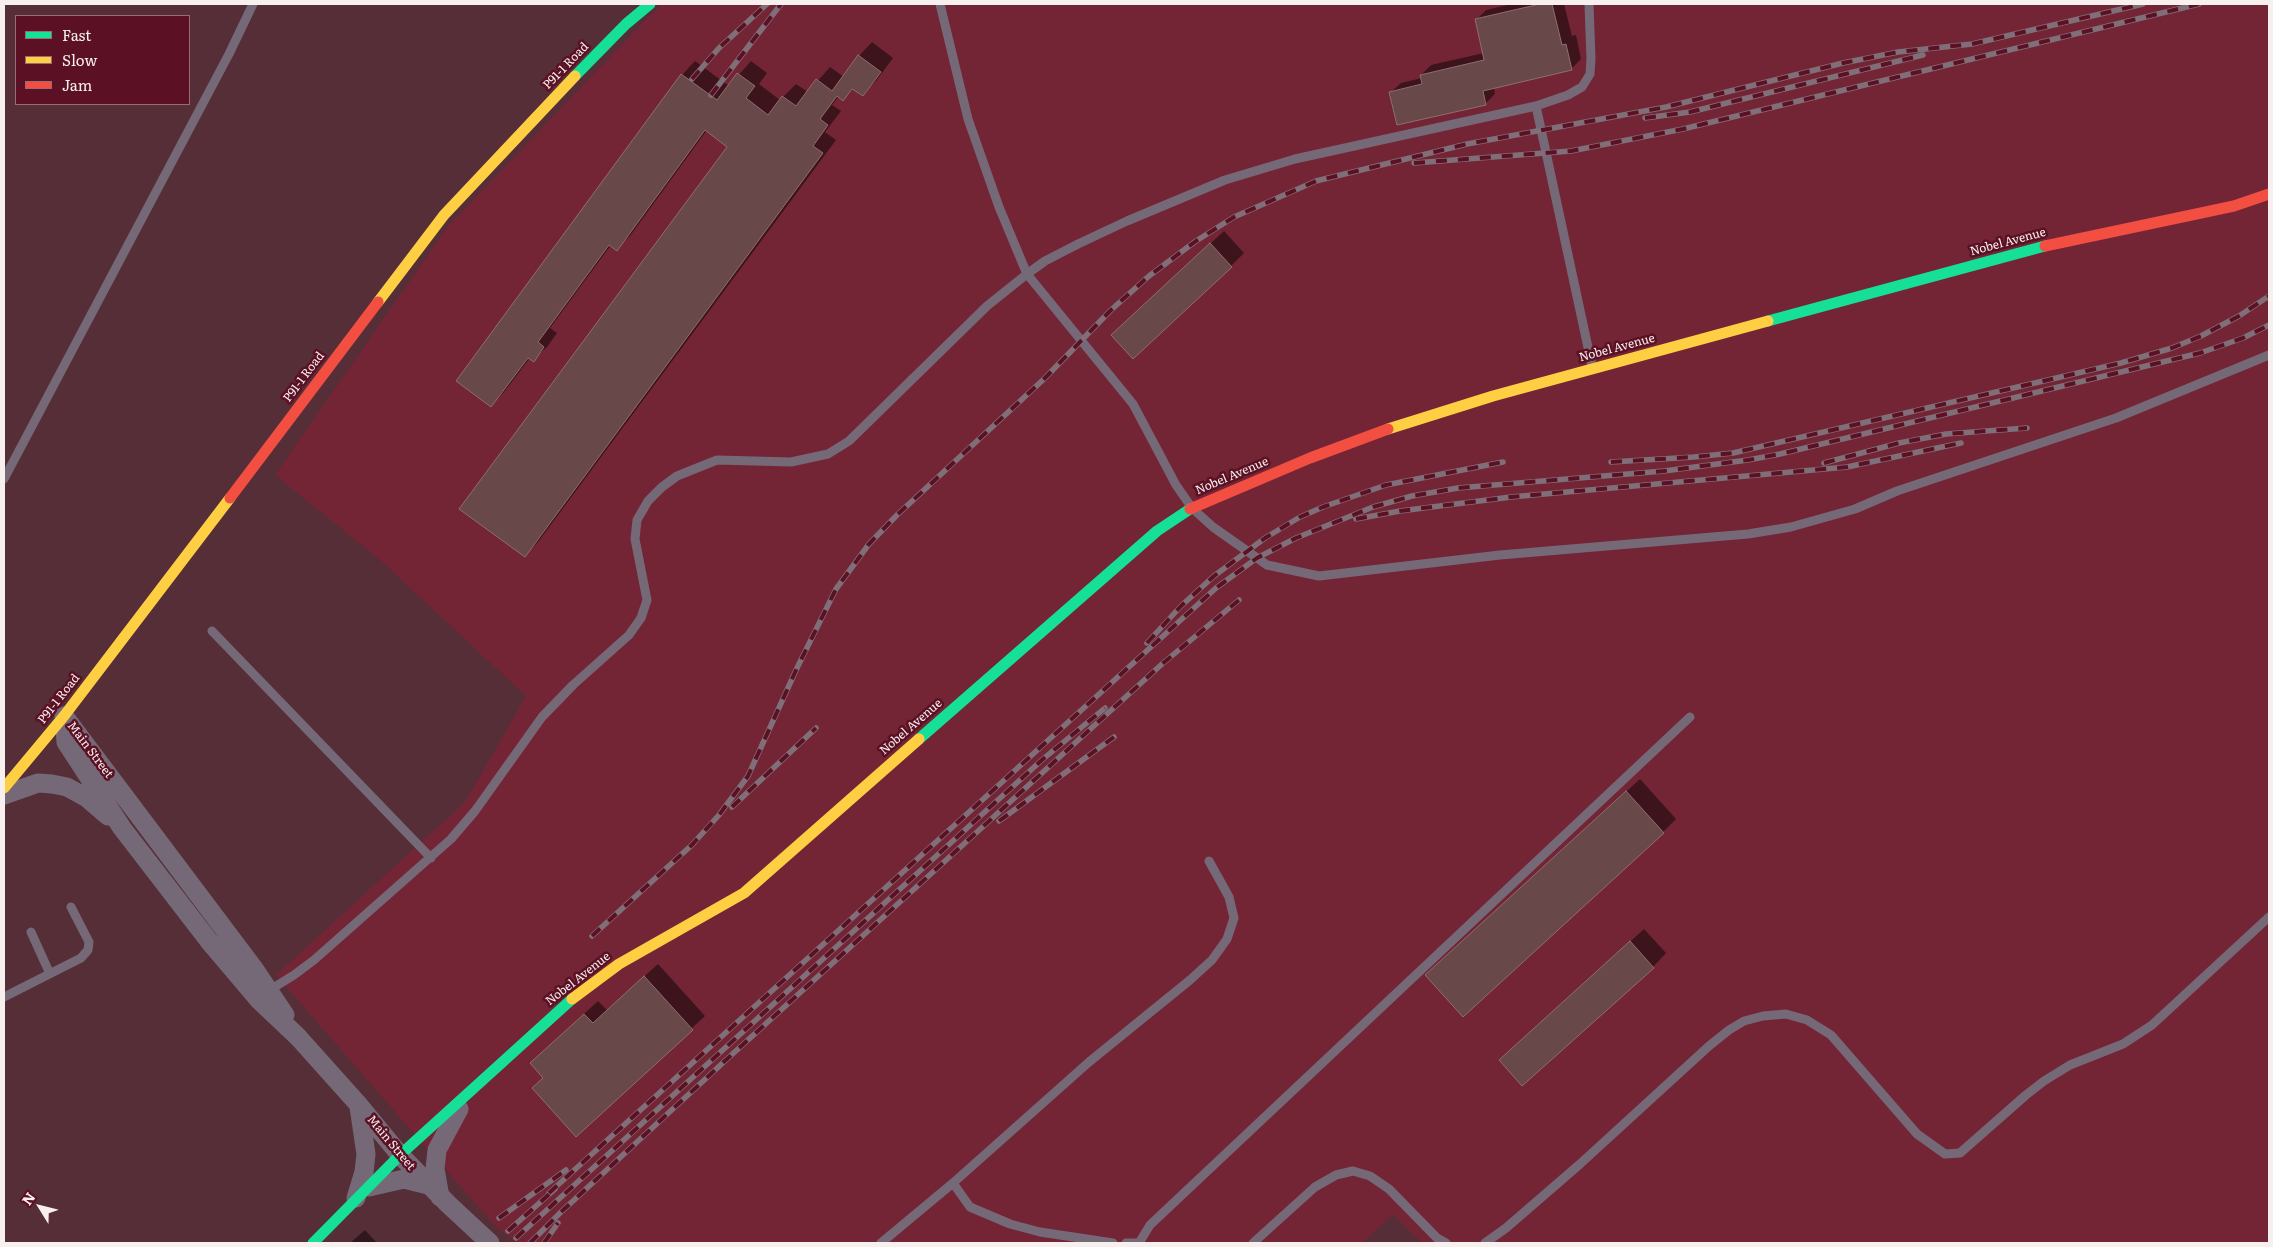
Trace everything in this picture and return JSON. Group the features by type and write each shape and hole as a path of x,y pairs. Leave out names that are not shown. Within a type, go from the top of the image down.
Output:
{"street":[{"name":"P91-1 Road","path":"4,788 64,716 444,215 577,74 626,24 650,4"},
{"name":"Nobel Avenue","path":"313,1243 400,1155 575,996 619,964 744,893 1157,531 1192,508 1266,476 1389,429 1494,396 2057,243 2225,208 2269,194"},
{"name":"Main Street","path":"64,716 66,742 122,828 209,942 264,995"},
{"name":"Main Street","path":"64,716 264,995 298,1038 358,1104 400,1155 434,1191 490,1243"},
{"path":"4,795 38,783 67,787 86,798 122,828"},
{"path":"369,1187 404,1179 434,1191 437,1150 470,1091"},
{"path":"354,1201 364,1172 366,1154 358,1104"}],"lane":[{"path":"4,479 253,4"},
{"path":"940,4 968,119 999,207 1027,274 1133,404 1176,485 1192,508 1213,527 1267,565 1319,576 1500,555 1748,534 1791,527 1855,509 1896,491 2116,418 2269,355"},
{"path":"264,995 294,976 314,960 451,839 475,811 542,717 573,685 629,635 642,618 647,600 635,538 637,520 648,501 662,487 677,476 717,460 790,462 828,454 849,441 987,306 1045,261 1078,244 1225,180 1295,159 1536,106 1568,95 1582,87 1590,74 1592,59 1589,4"},
{"path":"1536,106 1592,369"},
{"path":"212,632 431,858"},
{"path":"1139,1243 1150,1225 1690,717"},
{"path":"881,1243 953,1183 1089,1062 1212,960 1227,939 1234,918 1229,897 1209,861"},
{"path":"4,997 81,958 88,950 89,942 72,907"},
{"path":"1485,1243 1506,1228 1580,1164 1709,1046 1744,1021 1763,1016 1786,1014 1807,1020 1832,1035 1917,1134 1945,1154 1960,1153 2044,1081 2070,1065 2123,1044 2152,1025 2269,918"},
{"path":"32,932 50,974"},
{"path":"1253,1243 1315,1187 1336,1175 1353,1171 1370,1176 1389,1189 1437,1238 1446,1243"},
{"path":"953,1183 970,1207 1010,1224 1040,1232 1113,1243"},
{"path":"1126,1243 1144,1243"}],"shaded area":[{"path":"661,4 2269,4 2269,1243 1422,1243 1393,1215 1362,1243 518,1243 494,1225 276,975 465,802 526,696 380,560 275,475 448,226"}],"building":[{"path":"1540,4 1552,4 1562,45 1566,44 1572,70 1483,91 1486,105 1397,125 1389,92 1422,84 1420,75 1484,60 1475,19"},
{"path":"858,55 881,72 863,96 852,89 843,101 837,96 820,119 828,125 813,146 823,153 525,557 459,509 727,147 705,130 617,251 609,245 538,342 544,347 534,362 528,358 491,407 456,381 681,74 717,100 737,73 755,86 746,98 768,115 782,96 796,106 816,79 832,91"},
{"path":"1210,243 1232,267 1133,359 1111,335"},
{"path":"1626,791 1664,833 1463,1017 1425,975"},
{"path":"1630,941 1654,968 1522,1086 1499,1060"},
{"path":"644,976 693,1030 576,1137 532,1088 543,1078 530,1063 584,1014 593,1023"}],"railway":[{"path":"692,79 719,48 767,4"},
{"path":"711,95 781,4"},
{"path":"690,847 719,815 748,776 797,668 836,589 869,544 897,515 1045,378 1111,310 1149,276 1196,241 1234,217 1316,181 1467,144 1666,107 1843,63 1898,52 1972,44 2143,4"},
{"path":"1414,163 1571,151 1683,129 2199,4"},
{"path":"1645,118 1690,112 1923,55"},
{"path":"1611,462 1733,453 2121,363 2172,348 2201,336 2239,316 2269,296"},
{"path":"549,1193 1216,588 1257,558 1296,538 1373,507 1412,496 1458,488 1664,471 1780,454 2200,353 2243,338 2269,325"},
{"path":"1824,463 1899,443 1946,434 2027,428"},
{"path":"1356,519 1400,511 1511,497 1847,467 1961,443"},
{"path":"1147,643 1181,606 1214,576 1265,538 1300,517 1386,485 1503,462"},
{"path":"530,1243 727,1059 1162,664 1239,600"},
{"path":"516,1238 1043,759 1105,708"},
{"path":"732,807 816,728"},
{"path":"999,821 1114,737"},
{"path":"592,936 694,843"},
{"path":"499,1218 566,1170"},
{"path":"508,1231 555,1189"},
{"path":"544,1243 558,1223"}],"traffic: fast":[{"path":"575,76 626,24 650,4"},
{"path":"1768,321 2045,246"},
{"path":"919,739 1157,531 1190,509"},
{"path":"313,1243 400,1155 572,999"}],"traffic: slow":[{"path":"378,302 444,215 575,76"},
{"path":"1388,429 1493,396 1768,321"},
{"path":"4,788 64,716 230,498"},
{"path":"572,999 619,964 744,893 919,739"}],"traffic: jam":[{"path":"2045,246 2234,206 2269,194"},
{"path":"230,498 378,302"},
{"path":"1190,509 1310,458 1388,429"}]}
